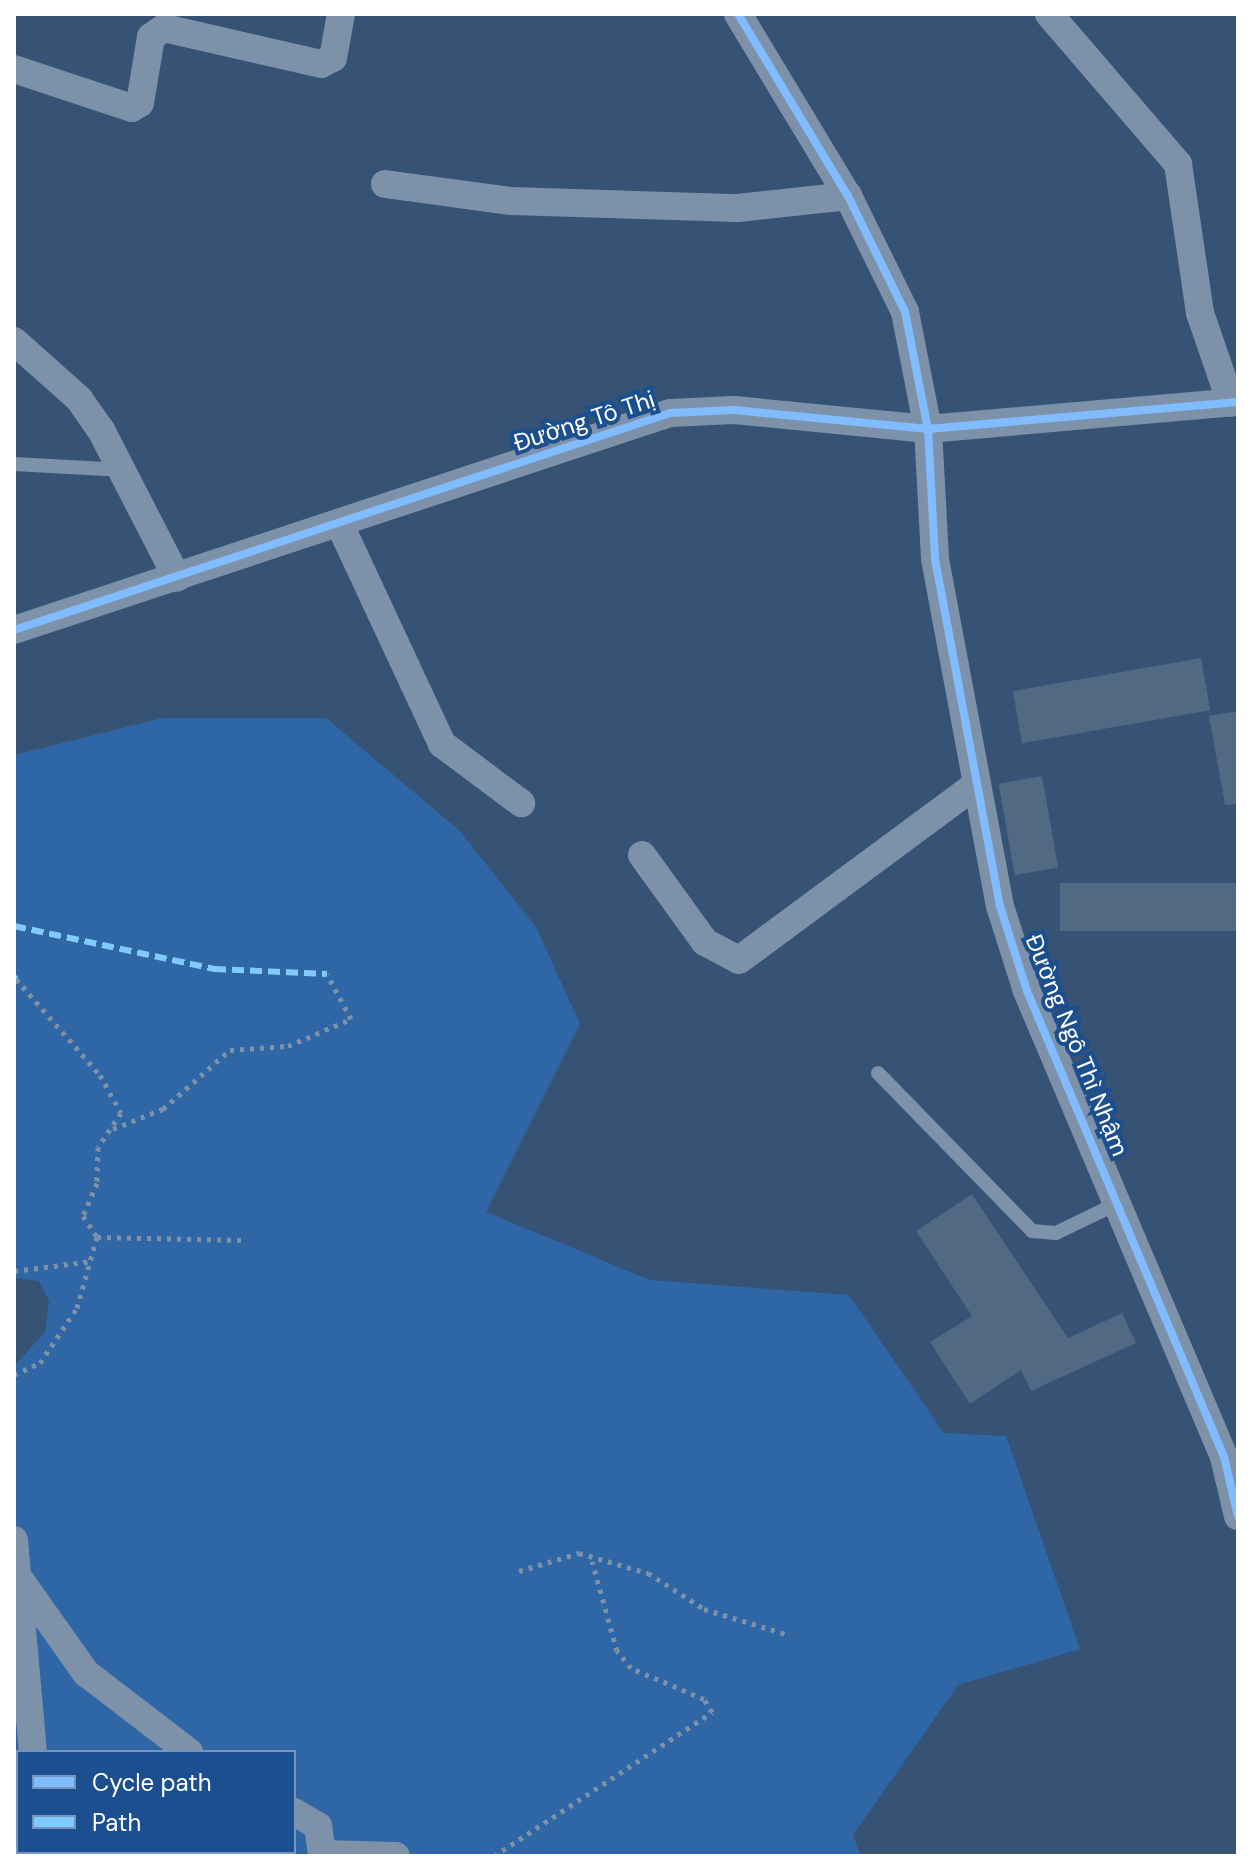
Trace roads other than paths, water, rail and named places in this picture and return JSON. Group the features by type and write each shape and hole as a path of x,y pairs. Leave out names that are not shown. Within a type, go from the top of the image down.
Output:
{"street":[{"path":"14,69 132,108 140,103 151,37 164,28 321,64 333,58 341,14"},
{"name":"Đường Ngô Thì Nhậm","path":"738,14 848,196 905,312 928,429 935,559 973,787 1027,991 1120,1202 1224,1457 1238,1516"},
{"path":"1049,14 1178,164 1200,313 1234,402"},
{"path":"385,184 511,201 738,208 848,196"},
{"path":"14,341 79,399 124,470 177,578"},
{"name":"Đường Tô Thị","path":"14,630 340,525 670,413 734,410 928,429 1234,402"},
{"path":"340,525 442,744 521,803"},
{"path":"642,855 705,942 739,960 973,787"},
{"path":"14,1540 33,1750"},
{"path":"18,1577 86,1673 186,1750"},
{"path":"296,1813 318,1826 322,1855 396,1856"}],"lane":[{"path":"14,464 124,470"},
{"path":"878,1073 1032,1231 1056,1233 1120,1202"}]}
